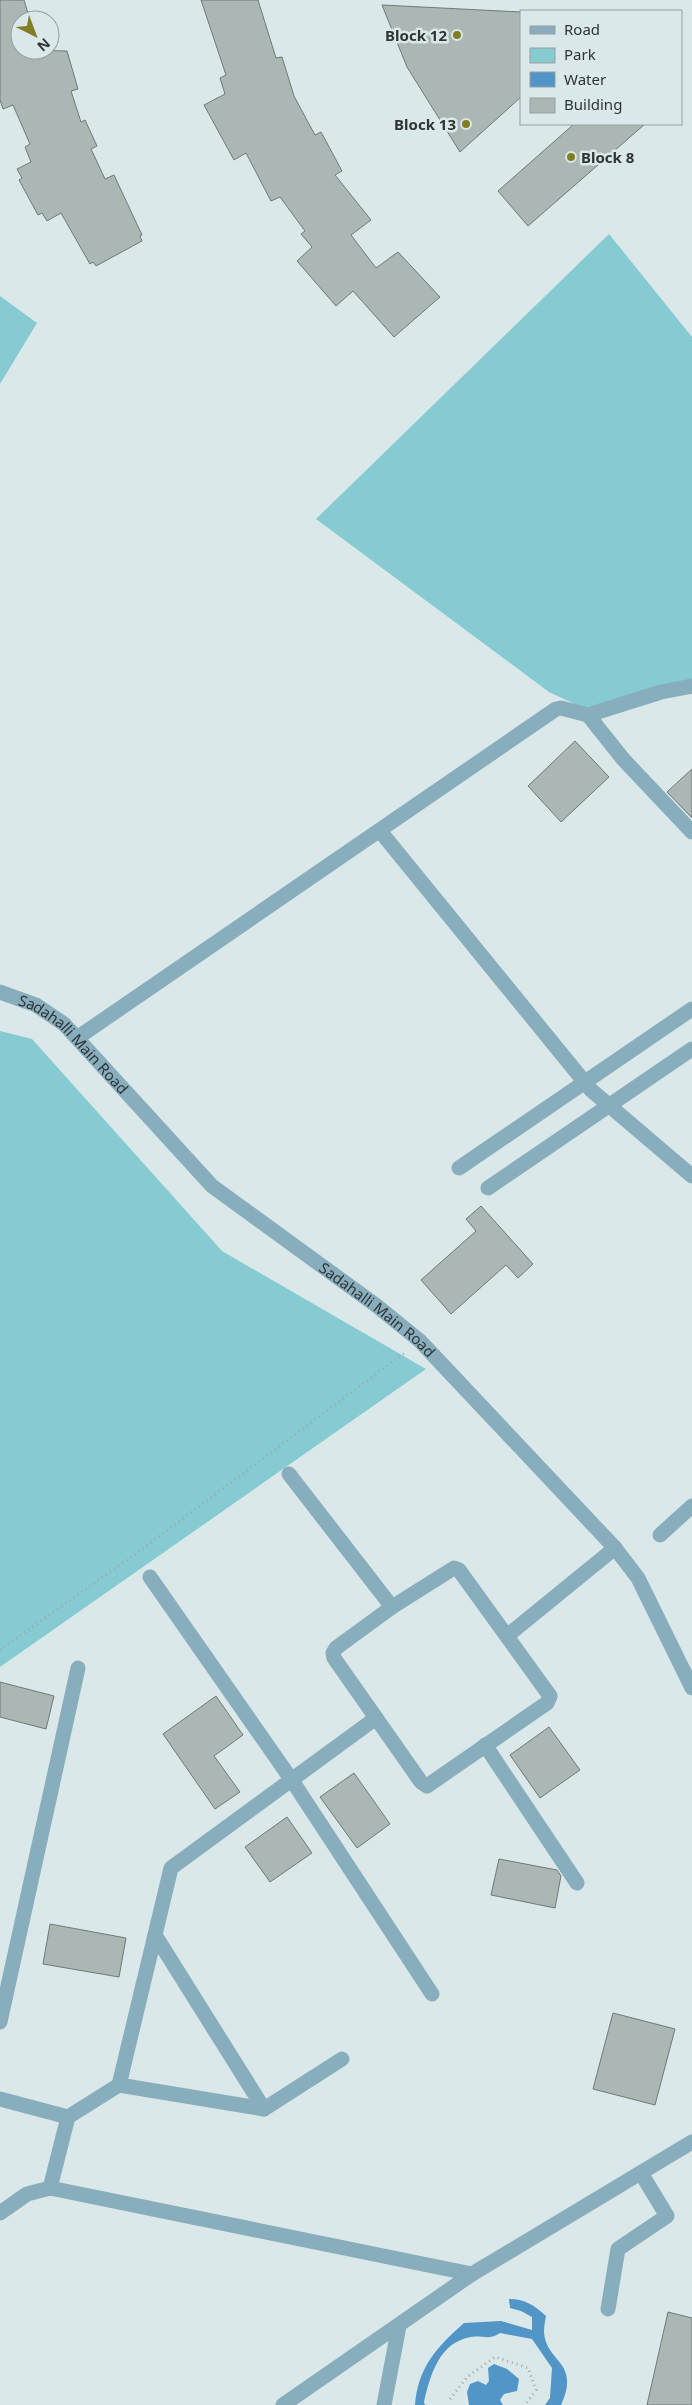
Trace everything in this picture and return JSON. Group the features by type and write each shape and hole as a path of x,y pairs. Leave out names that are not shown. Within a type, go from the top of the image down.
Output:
{"street":[{"path":"77,1038 556,709 561,708 588,715 661,692 692,686"},
{"path":"588,715 623,759 692,832"},
{"path":"380,831 585,1082 609,1106 692,1176"},
{"name":"Sadahalli Main Road","path":"0,992 17,996 44,1010 64,1024 212,1186 377,1306 420,1341 615,1548 638,1578 692,1688"},
{"path":"459,1168 692,1009"},
{"path":"488,1188 692,1049"},
{"path":"289,1474 392,1607"},
{"path":"660,1534 692,1506"},
{"path":"507,1636 615,1548"},
{"path":"454,1568 460,1570 549,1693 550,1700 548,1704 427,1786 421,1782 334,1658 333,1653 336,1648 392,1607 454,1568"},
{"path":"150,1577 291,1779 432,1994"},
{"path":"0,2022 78,1668"},
{"path":"118,2085 171,1868 376,1718"},
{"path":"485,1745 578,1883"},
{"path":"154,1935 264,2109"},
{"path":"50,2188 68,2117 118,2085 264,2109 342,2058"},
{"path":"0,2099 68,2117"},
{"path":"283,2405 472,2274 692,2142"},
{"path":"608,2309 618,2249 667,2216 641,2173"},
{"path":"0,2213 27,2194 50,2188 472,2274"},
{"path":"384,2405 399,2326"}],"path":[{"path":"0,1650 131,1557 420,1341"},
{"path":"450,2399 467,2377 495,2357 528,2368 536,2390 525,2405"}],"green space":[{"path":"609,234 692,337 692,683 585,709 549,692 316,519"},
{"path":"0,296 37,323 0,384"},
{"path":"0,1031 32,1039 222,1251 426,1369 0,1667"}],"water":[{"path":"509,2299 529,2303 546,2316 544,2332 546,2342 565,2371 567,2379 566,2391 561,2405 545,2405 550,2398 552,2368 532,2339 500,2333 489,2337 471,2337 460,2340 451,2346 444,2353 433,2371 424,2402 425,2405 415,2405 420,2380 430,2359 437,2349 464,2323 501,2321 532,2330 532,2317 510,2308"},
{"path":"494,2364 507,2369 519,2379 517,2391 504,2394 500,2400 503,2405 469,2405 467,2392 470,2384 478,2381 486,2385 489,2381 488,2368"}],"building":[{"path":"0,0 24,0 27,10 10,10 10,60 60,60 60,51 67,51 78,89 71,91 81,122 85,120 97,146 91,149 105,179 114,175 142,235 140,236 142,241 96,266 93,262 90,264 61,213 47,221 42,213 38,215 19,180 22,178 17,169 31,162 25,147 30,144 13,105 3,109 0,100"},
{"path":"201,0 258,0 276,58 282,57 294,96 315,135 321,132 342,171 335,175 371,220 351,235 376,268 398,252 440,297 394,337 353,291 336,306 297,261 312,247 301,234 305,231 280,197 271,201 246,153 234,160 204,105 225,94 220,78 226,75"},
{"path":"382,5 520,12 520,98 460,152 407,67"},
{"name":"Block 8","path":"573,125 644,125 528,226 498,191"},
{"path":"575,741 609,777 561,822 528,786"},
{"path":"692,769 692,818 667,792"},
{"path":"481,1206 533,1264 518,1278 506,1265 451,1314 421,1280 476,1231 466,1219"},
{"path":"0,1682 54,1696 46,1729 0,1717"},
{"path":"216,1696 243,1735 214,1756 240,1792 215,1809 163,1734"},
{"path":"549,1727 580,1770 540,1798 510,1755"},
{"path":"354,1773 390,1824 357,1848 320,1797"},
{"path":"287,1817 312,1853 270,1882 245,1847"},
{"path":"499,1859 557,1870 561,1876 555,1908 491,1895"},
{"path":"50,1924 126,1938 119,1977 43,1964"},
{"path":"613,2013 675,2029 655,2105 593,2089"},
{"path":"668,2312 692,2318 692,2405 647,2405"}],"place":[{"name":"Block 12","path":"457,35"},
{"name":"Block 13","path":"466,124"},
{"name":"Block 8","path":"571,157"}]}
